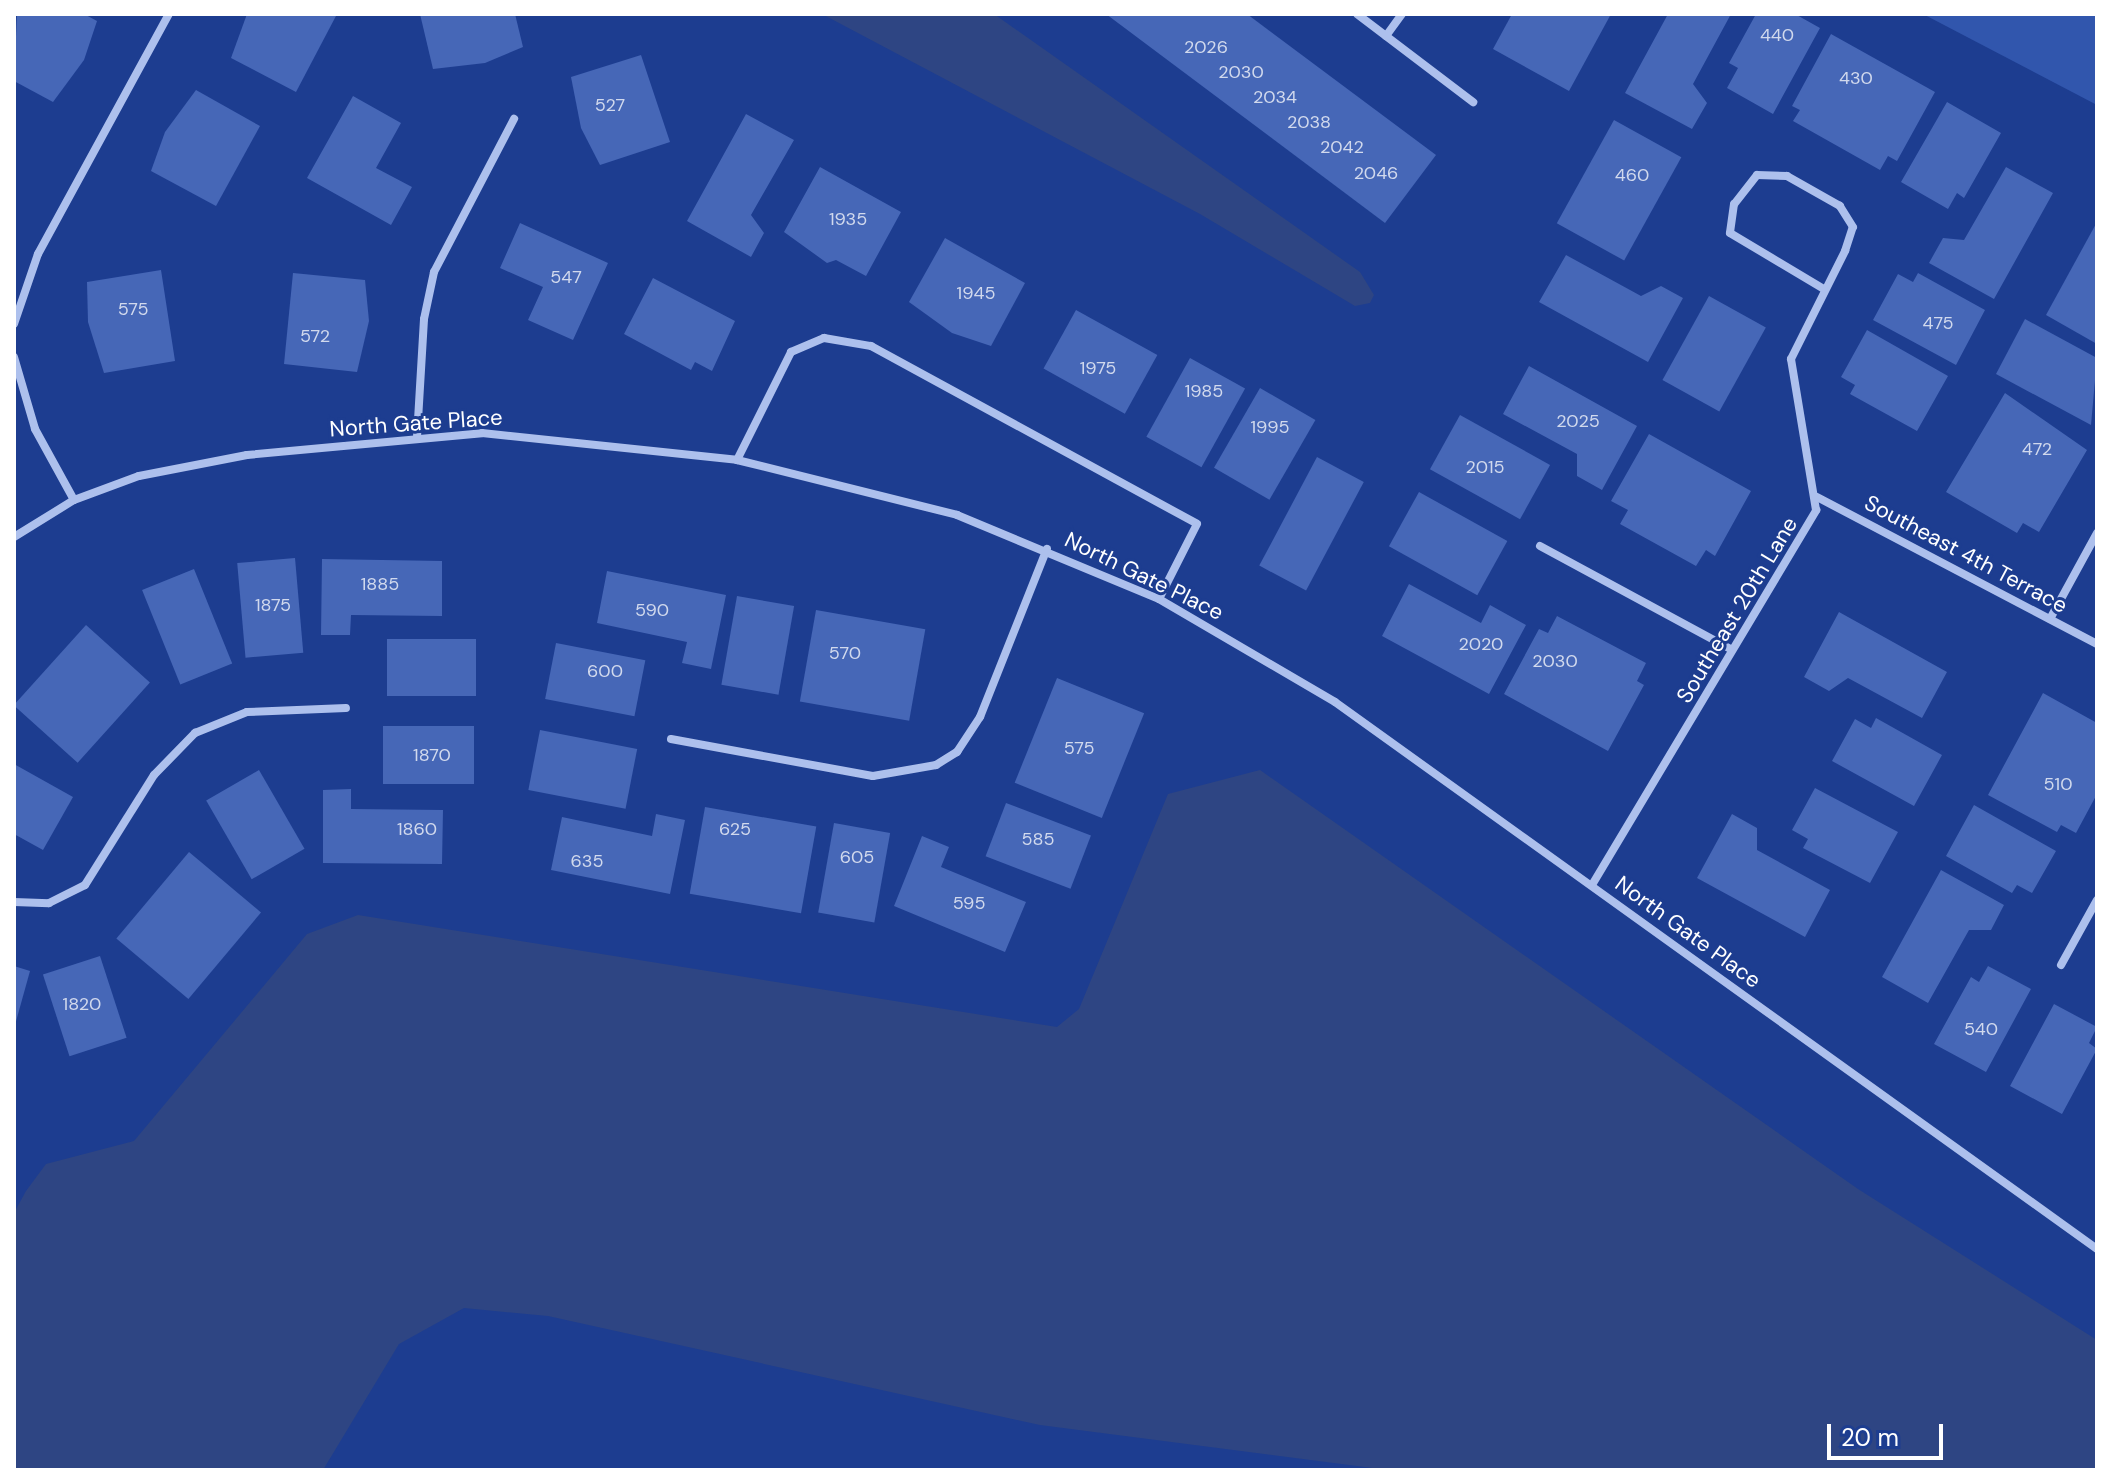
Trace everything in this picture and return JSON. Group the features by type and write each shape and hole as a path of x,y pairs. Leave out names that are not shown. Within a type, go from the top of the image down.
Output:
{"street":[{"path":"14,324 38,254 169,14"},
{"path":"1357,14 1473,102"},
{"path":"1386,36 1402,14"},
{"path":"417,437 424,319 434,272 514,119"},
{"name":"Southeast 20th Lane","path":"1592,885 1659,781 1729,648 1802,542 1817,497 1791,373 1795,343 1824,289 1851,237 1849,217 1787,176 1757,175 1734,204 1730,233 1824,289"},
{"path":"737,460 791,352 824,338 871,346 1197,524 1159,599"},
{"path":"14,357 35,429 74,500"},
{"name":"North Gate Place","path":"14,537 74,500 194,464 417,437 547,435 737,460 957,515 1047,549 1159,599 1335,702 2097,1249"},
{"name":"Southeast 4th Terrace","path":"1817,497 2097,644"},
{"path":"2050,619 2097,533"},
{"path":"1540,546 1729,648"},
{"path":"671,739 873,776 936,765 957,752 980,717 1047,549"},
{"path":"14,902 49,903 85,885 154,775 203,729 247,712 346,708"},
{"path":"2061,965 2097,900"}],"shaded area":[{"path":"822,14 994,14 1360,272 1374,295 1370,303 1355,306 1200,214"},
{"path":"1923,14 2097,14 2097,105"},
{"path":"1260,770 1858,1189 2097,1340 2097,1470 1388,1470 1040,1425 548,1316 464,1308 399,1344 323,1470 14,1470 14,1213 26,1191 46,1164 134,1141 307,934 358,915 1057,1027 1079,1009 1168,794"}],"building":[{"path":"17,14 84,14 97,21 84,60 53,102 14,81"},
{"path":"247,14 337,14 296,92 231,58"},
{"path":"420,14 515,14 523,47 485,63 433,69"},
{"path":"1106,14 1247,14 1436,155 1385,223"},
{"path":"1512,14 1611,14 1569,91 1493,49"},
{"path":"1668,14 1731,14 1693,84 1707,103 1692,129 1625,93"},
{"path":"1756,14 1795,14 1820,28 1773,114 1727,88 1738,68 1729,63"},
{"path":"1831,34 1935,92 1897,161 1888,156 1880,170 1793,121 1800,110 1792,106"},
{"path":"641,55 670,142 600,165 581,128 571,77"},
{"path":"196,90 260,126 216,206 151,171 165,132"},
{"path":"353,96 401,123 376,168 412,187 391,225 307,178"},
{"path":"1947,102 2001,133 1964,198 1957,193 1948,209 1901,182"},
{"path":"746,114 794,140 751,215 764,233 751,257 687,221"},
{"path":"1614,120 1681,157 1624,261 1557,223"},
{"path":"820,167 901,212 866,276 836,260 827,263 784,232"},
{"path":"2006,167 2053,193 1994,299 1929,263 1943,238 1964,240"},
{"path":"2097,222 2097,344 2046,315"},
{"path":"520,223 608,263 573,340 528,320 543,287 500,268"},
{"path":"945,238 1025,283 991,346 952,333 909,302"},
{"path":"1566,255 1641,296 1661,286 1683,298 1648,362 1539,302"},
{"path":"161,270 175,361 104,373 88,322 87,282"},
{"path":"293,273 365,280 369,321 357,372 284,364"},
{"path":"1918,273 1985,310 1956,365 1873,320 1898,274 1913,282"},
{"path":"653,278 735,321 712,371 695,362 691,370 624,334"},
{"path":"1709,296 1766,328 1719,411 1662,380"},
{"path":"1076,310 1157,355 1125,414 1044,369"},
{"path":"2025,319 2097,358 2091,425 1996,374"},
{"path":"1867,330 1948,376 1917,431 1850,394 1855,385 1841,377"},
{"path":"1190,358 1245,389 1201,467 1146,437"},
{"path":"1529,366 1637,426 1602,490 1577,476 1577,454 1503,414"},
{"path":"1260,388 1315,420 1269,500 1214,468"},
{"path":"2005,393 2087,450 2039,532 2023,523 2017,533 1946,492"},
{"path":"1460,415 1550,465 1520,519 1430,469"},
{"path":"1649,434 1751,491 1715,556 1706,550 1696,566 1620,524 1628,510 1611,501"},
{"path":"1317,457 1364,482 1306,590 1259,566"},
{"path":"1419,492 1507,541 1477,595 1389,546"},
{"path":"295,558 303,653 246,658 237,563"},
{"path":"322,559 442,561 442,616 351,615 350,635 321,635"},
{"path":"194,569 232,664 180,685 142,590"},
{"path":"607,571 726,595 711,669 682,663 687,642 597,623"},
{"path":"1409,584 1481,623 1490,605 1526,625 1489,694 1382,636"},
{"path":"737,596 794,606 778,695 721,685"},
{"path":"816,610 925,629 909,721 800,702"},
{"path":"1839,612 1947,672 1922,718 1848,678 1829,691 1804,677"},
{"path":"1557,616 1646,663 1637,681 1644,685 1608,751 1504,694 1539,629 1548,633"},
{"path":"86,625 150,683 78,763 14,705"},
{"path":"387,639 476,639 476,696 387,696"},
{"path":"556,643 645,660 634,716 545,699"},
{"path":"1057,678 1144,713 1102,818 1015,783"},
{"path":"2043,693 2097,723 2097,794 2076,833 2061,825 2057,832 1988,795"},
{"path":"1876,718 1942,755 1914,806 1832,761 1855,719 1871,728"},
{"path":"383,726 474,726 474,784 383,784"},
{"path":"540,730 637,749 626,809 528,790"},
{"path":"14,764 73,797 43,850 14,834"},
{"path":"259,770 304,849 252,879 206,800"},
{"path":"1815,788 1898,832 1870,883 1803,848 1808,839 1792,830"},
{"path":"351,789 351,809 443,810 442,864 323,863 323,790"},
{"path":"1006,803 1091,836 1071,889 986,856"},
{"path":"1974,805 2056,851 2032,893 2017,885 2012,893 1946,856"},
{"path":"705,807 816,827 801,913 690,894"},
{"path":"656,814 685,820 670,894 551,870 562,817 652,836"},
{"path":"1732,814 1757,828 1757,850 1830,890 1805,937 1697,878"},
{"path":"834,823 890,833 874,923 818,913"},
{"path":"922,836 949,847 941,867 1026,902 1005,952 894,906"},
{"path":"189,852 261,912 188,999 116,939"},
{"path":"1941,870 2004,905 1991,930 1969,930 1928,1003 1882,977"},
{"path":"100,956 127,1038 70,1056 43,975"},
{"path":"14,966 30,971 15,1025 14,1025"},
{"path":"1988,966 2031,989 1986,1072 1934,1044 1971,977 1979,982"},
{"path":"2054,1004 2097,1027 2089,1043 2097,1049 2062,1114 2010,1086"}]}
